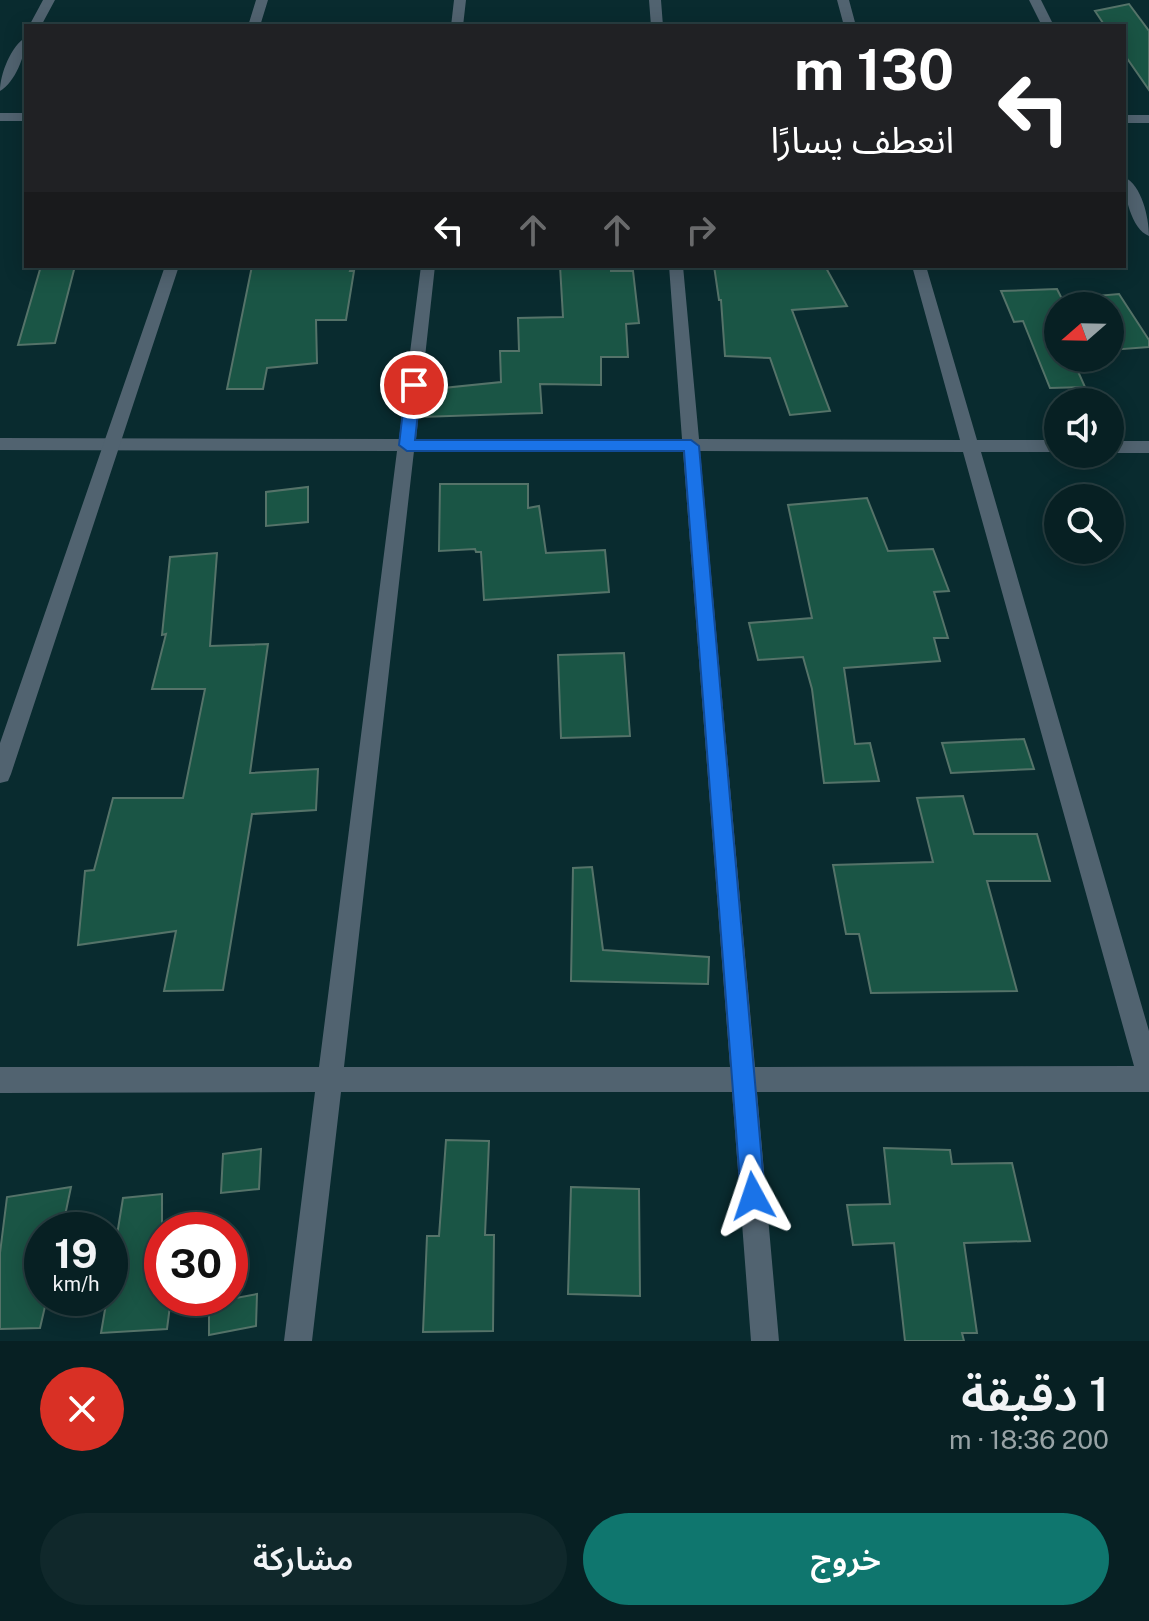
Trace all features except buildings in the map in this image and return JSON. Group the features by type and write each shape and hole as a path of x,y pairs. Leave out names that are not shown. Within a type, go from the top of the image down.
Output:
{"street":[{"path":"36,24 49,0"},
{"path":"255,24 262,0"},
{"path":"457,24 460,0"},
{"path":"655,0 657,24"},
{"path":"843,0 849,24"},
{"path":"1035,0 1047,24"},
{"path":"0,87 24,45"},
{"path":"0,117 24,117"},
{"path":"1126,119 1149,119"},
{"path":"1126,185 1149,232"},
{"path":"0,774 171,268"},
{"path":"298,1341 428,268"},
{"path":"676,268 765,1341"},
{"path":"0,1080 1149,1077 920,268"},
{"path":"0,444 1044,446"},
{"path":"1124,447 1149,447"}],"route":[{"path":"414,385 407,445 691,446 753,1196"}]}
